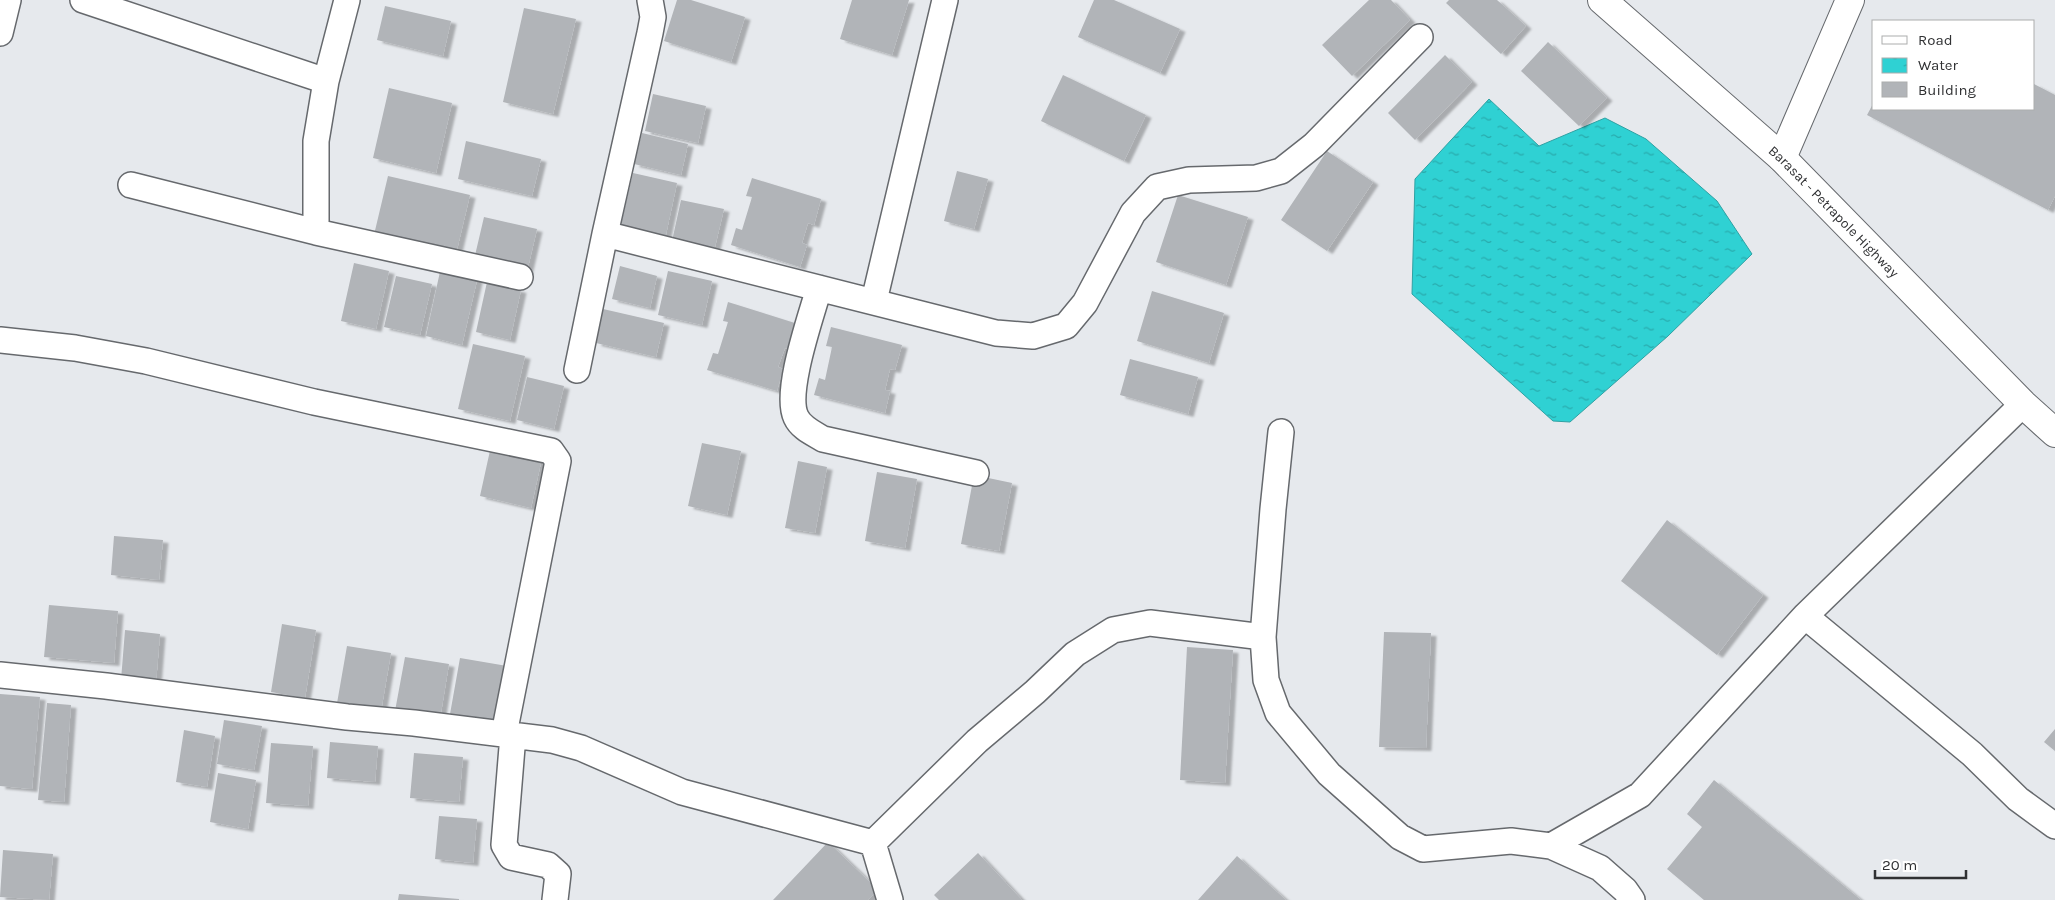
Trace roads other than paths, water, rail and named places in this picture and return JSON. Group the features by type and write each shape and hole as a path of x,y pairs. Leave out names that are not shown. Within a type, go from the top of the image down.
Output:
{"main road":[{"name":"Barasat - Petrapole Highway","path":"1602,0 1782,158 2023,404 2055,433"},
{"path":"1782,158 1850,0"}],"street":[{"path":"0,34 8,0"},
{"path":"83,0 326,81"},
{"path":"316,232 316,141 326,81 347,0"},
{"path":"577,370 650,33 653,17 650,0"},
{"path":"874,301 945,0"},
{"path":"606,234 996,333 1034,336 1066,326 1085,303 1133,213 1158,187 1189,180 1256,178 1281,171 1314,145 1420,37"},
{"path":"131,186 316,232 520,277"},
{"path":"819,288 794,386 792,407 796,419 805,429 822,439 976,473"},
{"path":"0,340 74,348 146,361 314,402 551,451 558,461 508,735 504,844 511,858 548,865 558,874 555,900"},
{"path":"1550,846 1640,795 1805,616 2023,404"},
{"path":"1281,432 1263,637 1266,680 1278,713 1329,774 1400,837 1423,849 1511,842 1550,846 1600,868 1625,890 1632,900"},
{"path":"1805,616 1972,754 2018,799 2055,826"},
{"path":"873,843 977,741 1035,692 1075,654 1113,630 1150,623 1263,637"},
{"path":"0,675 552,740 581,748 682,792 873,843"},
{"path":"873,843 890,900"}],"water":[{"path":"1489,99 1539,146 1605,118 1646,139 1717,201 1752,254 1668,336 1570,422 1553,421 1412,294 1415,179"}]}
